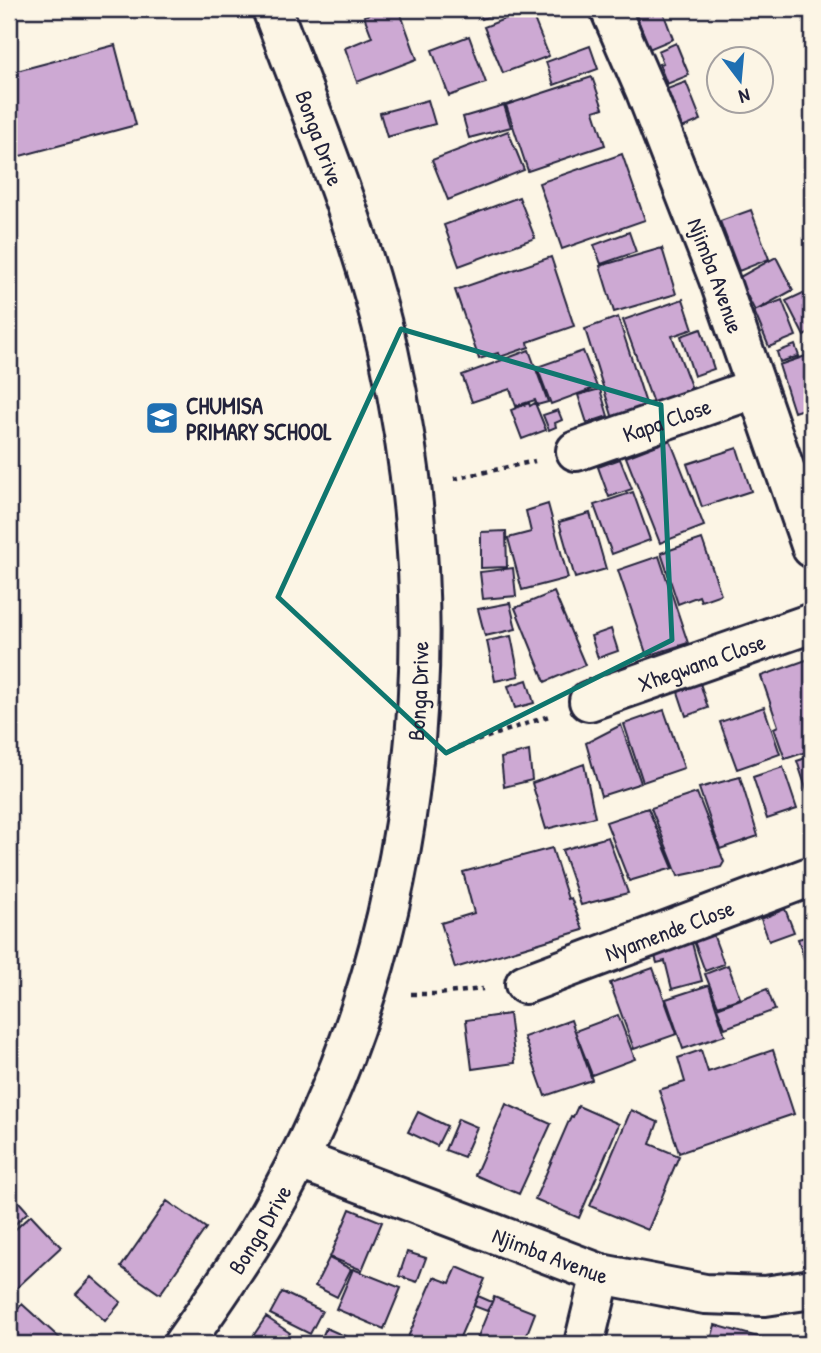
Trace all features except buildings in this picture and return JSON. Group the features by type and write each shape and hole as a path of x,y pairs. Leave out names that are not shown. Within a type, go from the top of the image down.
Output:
{"street":[{"name":"Bonga Drive","path":"183,1344 247,1251 299,1159 333,1082 364,993 394,887 409,807 419,705 421,624 416,530 405,440 388,350 361,248 272,9"},
{"name":"Njimba Avenue","path":"610,9 646,92 715,269 812,548"},
{"name":"Kapa Close","path":"576,451 756,388"},
{"name":"Xhegwana Close","path":"589,701 812,623"},
{"name":"Nyamende Close","path":"525,984 812,876"},
{"name":"Njimba Avenue","path":"299,1159 601,1274 705,1294 765,1296 812,1289"},
{"path":"584,1344 601,1274"}],"path":[{"path":"411,489 576,451"},
{"path":"414,763 589,701"},
{"path":"364,993 438,994 525,984"}],"highlighted area":[{"path":"401,329 661,405 672,640 446,753 278,597"}],"place":[{"name":"CHUMISA PRIMARY SCHOOL","path":"162,418"}]}
